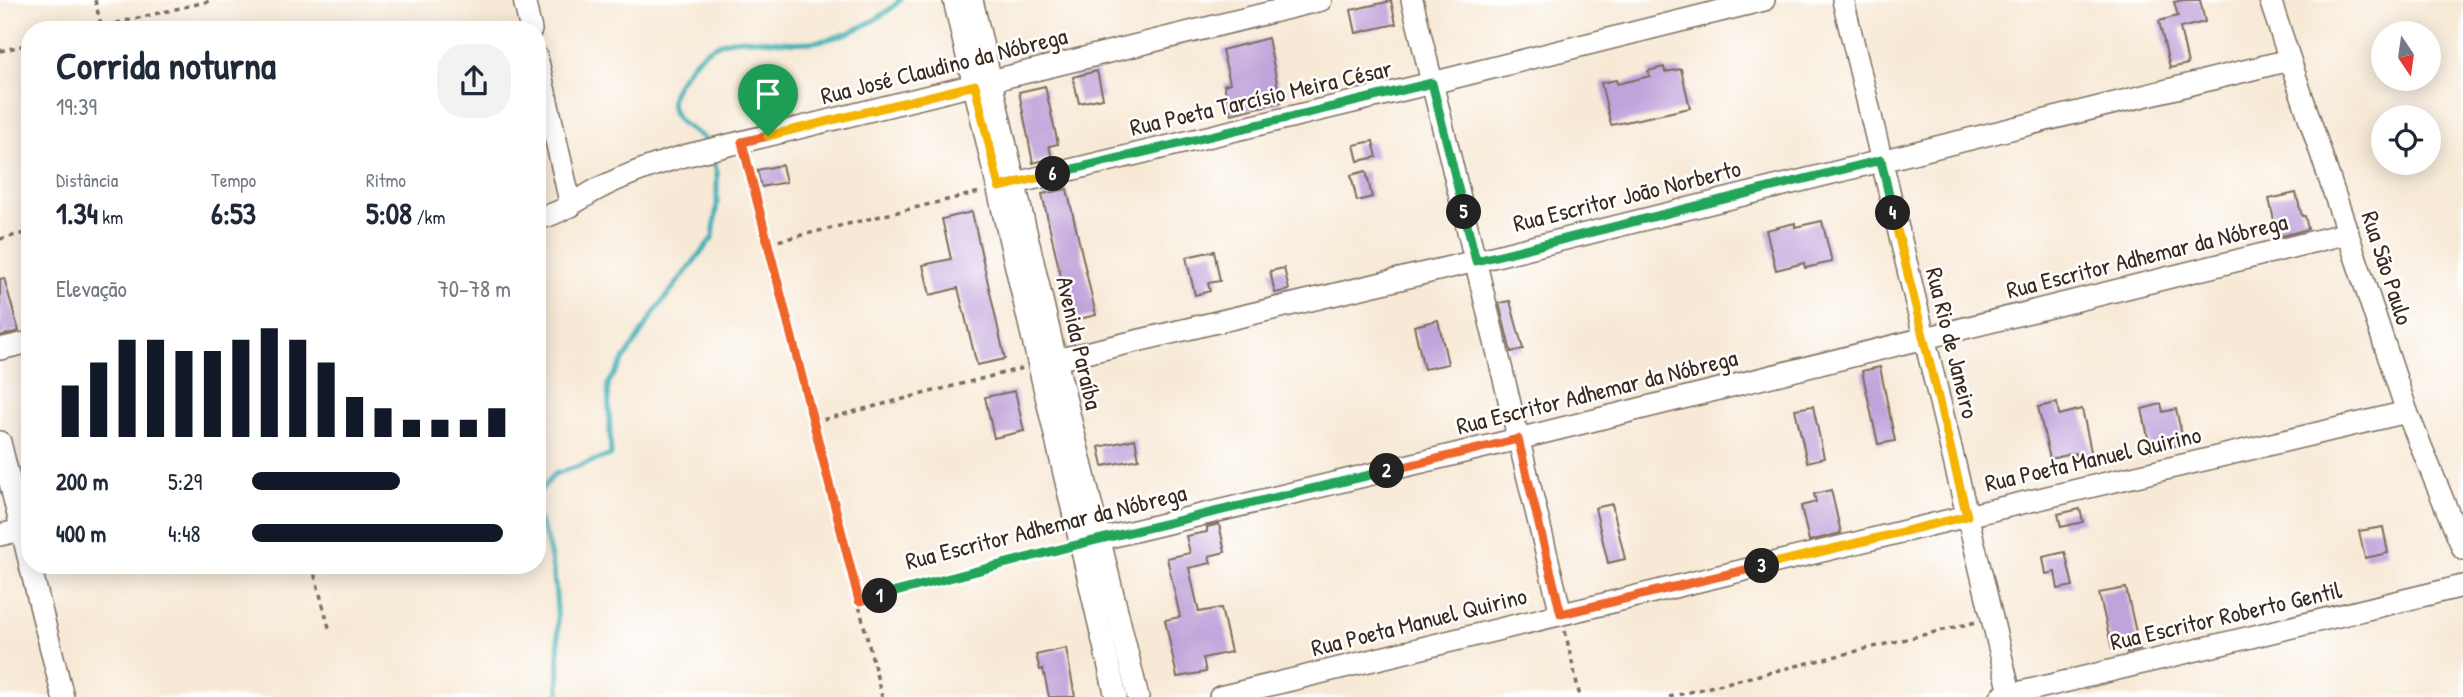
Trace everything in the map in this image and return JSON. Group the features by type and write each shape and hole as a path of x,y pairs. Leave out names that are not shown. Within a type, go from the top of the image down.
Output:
{"street":[{"path":"524,0 529,21"},
{"name":"Avenida Paraíba","path":"954,0 983,83"},
{"name":"Avenida Paraíba","path":"972,0 983,83 1047,362 1090,542 1138,697"},
{"name":"Rua José Claudino da Nóbrega","path":"546,217 571,206 594,191 656,164 1321,0"},
{"path":"1412,0 1561,614"},
{"name":"Rua Poeta Tarcísio Meira César","path":"1006,185 1764,0"},
{"name":"Rua Rio de Janeiro","path":"1843,0 1992,618 2007,696"},
{"name":"Rua São Paulo","path":"2270,0 2407,412 2463,549"},
{"name":"Rua Escritor João Norberto","path":"1047,362 1476,261 2290,60"},
{"path":"546,96 571,206"},
{"name":"Rua Escritor Adhemar da Nóbrega","path":"1090,542 2348,233"},
{"path":"0,349 21,344"},
{"name":"Rua Poeta Manuel Quirino","path":"1220,697 2407,412"},
{"path":"0,442 21,530 0,535"},
{"name":"Avenida Paraíba","path":"1090,542 1116,697"},
{"path":"32,574 62,697"},
{"name":"Rua Escritor Roberto Gentil","path":"2007,696 2463,586"}],"path":[{"path":"95,0 100,21"},
{"path":"130,21 214,0"},
{"path":"0,51 21,46"},
{"path":"742,142 882,697"},
{"path":"769,243 1006,185"},
{"path":"0,239 21,234"},
{"path":"814,422 1047,362"},
{"name":"Rua Escritor Adhemar da Nóbrega","path":"859,601 1090,542"},
{"path":"314,574 330,631"},
{"path":"1561,614 1580,697"},
{"path":"1669,697 1992,618"}],"building":[{"path":"2200,0 2205,22 2180,28 2188,64 2170,68 2159,21 2178,16 2174,2"},
{"path":"1391,1 1396,24 1356,33 1351,10"},
{"path":"1268,38 1281,102 1231,114 1224,85 1230,83 1222,50"},
{"path":"1664,67 1665,72 1681,69 1690,108 1611,125 1601,83 1616,80 1617,84 1650,76 1648,71"},
{"path":"1097,71 1103,98 1079,103 1073,77"},
{"path":"1045,86 1058,144 1049,146 1052,158 1033,163 1019,92"},
{"path":"1373,141 1377,157 1358,161 1354,145"},
{"path":"782,165 786,182 761,187 757,170"},
{"path":"1366,171 1372,197 1357,201 1351,175"},
{"path":"1067,189 1096,315 1071,321 1042,194"},
{"path":"2296,193 2308,229 2278,237 2269,199"},
{"path":"972,212 1005,359 977,365 958,288 930,295 923,265 951,259 942,219"},
{"path":"1822,221 1832,262 1805,268 1804,263 1776,270 1766,230 1795,223 1795,227"},
{"path":"1214,251 1220,281 1208,283 1210,291 1195,295 1186,257"},
{"path":"1284,268 1289,290 1275,293 1270,271"},
{"path":"4,278 19,331 0,336 0,279"},
{"path":"1510,301 1523,349 1511,352 1499,303"},
{"path":"1438,320 1448,364 1424,369 1414,326"},
{"path":"1880,367 1895,441 1878,444 1862,371"},
{"path":"1015,391 1024,431 994,438 985,397"},
{"path":"2057,403 2059,415 2082,409 2092,456 2077,459 2076,453 2050,459 2038,407"},
{"path":"2161,404 2163,412 2176,409 2184,444 2151,451 2142,409"},
{"path":"1813,406 1824,458 1807,462 1795,409"},
{"path":"1135,439 1139,459 1103,466 1099,447"},
{"path":"1831,490 1841,533 1809,541 1801,506 1816,502 1814,494"},
{"path":"1612,504 1625,559 1608,563 1595,508"},
{"path":"2080,509 2083,522 2061,527 2058,514"},
{"path":"1219,524 1225,552 1209,556 1211,563 1189,568 1199,612 1221,608 1231,652 1203,658 1206,672 1177,677 1165,620 1180,617 1167,558 1190,553 1186,536 1207,532 1207,527"},
{"path":"2383,527 2388,553 2365,558 2359,531"},
{"path":"2065,552 2073,586 2058,589 2055,572 2046,574 2043,557"},
{"path":"2126,588 2140,650 2127,653 2126,646 2112,649 2099,593"},
{"path":"1066,648 1075,697 1049,697 1043,669 1040,670 1036,655"}],"waterway":[{"path":"708,143 676,117 672,97 682,77 698,58 713,46 745,39 799,43 829,39 873,21 900,0"},
{"path":"546,484 555,474 611,455 608,384 656,310 713,237 717,172 711,153"},
{"path":"546,538 557,604 559,697"}],"route":[{"path":"1432,83 1476,261 1881,160 1967,516 1561,614 1518,439 1080,544 859,601 742,142 768,136 975,85 999,187 1432,83"}]}
